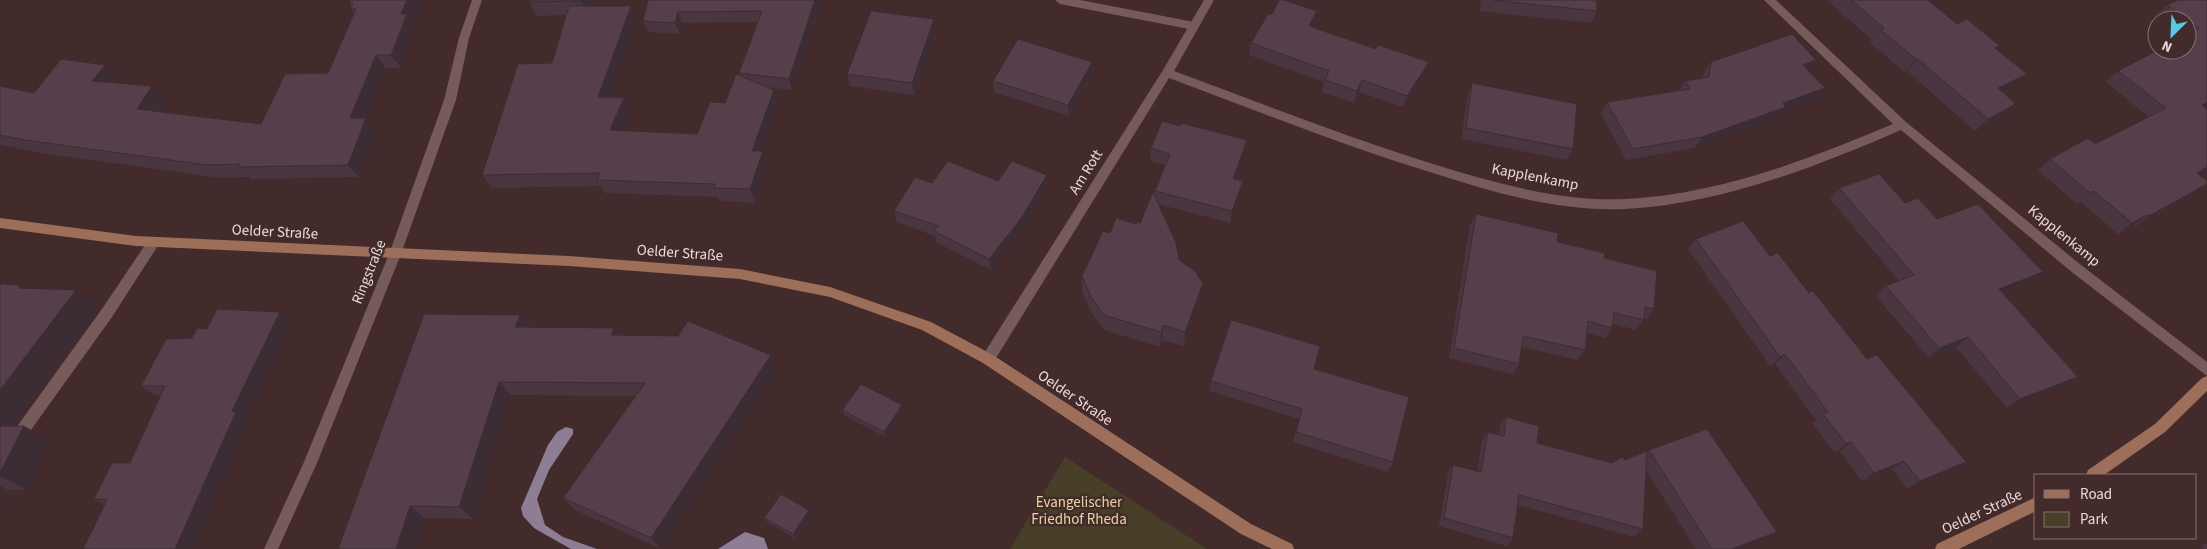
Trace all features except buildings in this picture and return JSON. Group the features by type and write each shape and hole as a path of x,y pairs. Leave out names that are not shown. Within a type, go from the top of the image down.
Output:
{"street":[{"name":"Ringstraße","path":"271,549 310,463 395,254 450,100 464,38 477,0"},
{"path":"1060,0 1194,26"},
{"name":"Am Rott","path":"988,359 1167,74 1209,0"},
{"name":"Kapplenkamp","path":"1769,0 1902,125 2077,269 2207,370"},
{"name":"Kapplenkamp","path":"1167,74 1397,158 1502,189 1564,202 1626,204 1682,197 1744,185 1902,125"},
{"name":"Oelder Straße","path":"0,223 35,229 153,242 569,261 740,274 830,292 926,326 988,359 1246,529 1287,549"},
{"path":"0,461 107,313 153,242"},
{"path":"2094,474 2160,428 2207,382"},
{"name":"Oelder Straße","path":"1942,549 2034,505"}],"green space":[{"name":"Evangelischer Friedhof Rheda","path":"1065,457 1207,549 1010,549"}],"shaded area":[{"path":"566,427 573,429 573,434 549,470 537,499 545,525 563,537 597,549 571,549 534,528 523,516 521,508 548,445 557,432"},
{"path":"745,532 764,538 768,549 718,549"}]}
